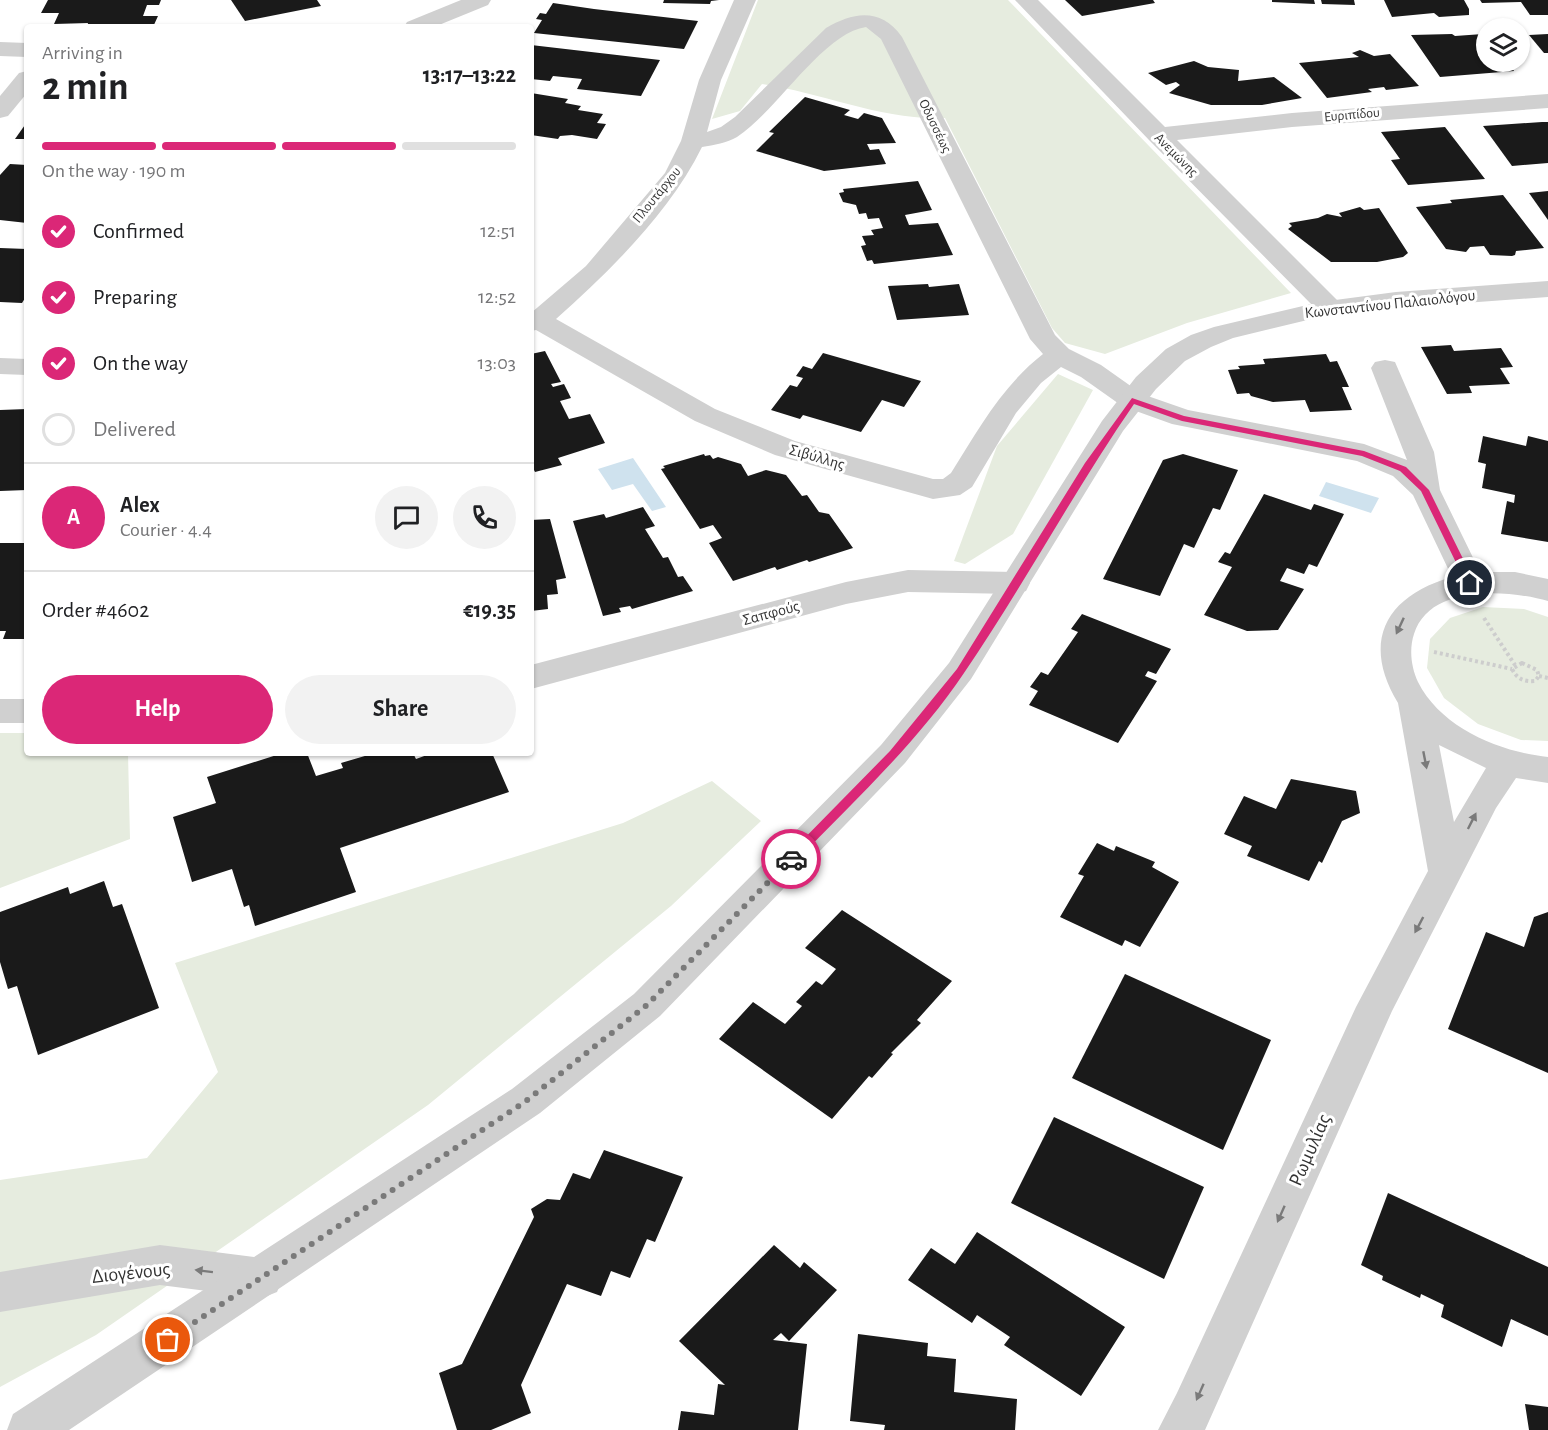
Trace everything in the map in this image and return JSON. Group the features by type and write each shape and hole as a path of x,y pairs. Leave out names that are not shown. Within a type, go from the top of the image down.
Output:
{"street":[{"path":"422,24 480,0"},
{"name":"Πλουτάρχου","path":"535,322 595,271 676,175 693,141 710,80 745,0"},
{"name":"Ανεμώνης","path":"1026,0 1329,307"},
{"name":"Οδυσσέως","path":"693,141 730,131 763,103 815,49 843,25 863,20 881,26 891,37 1042,339 1059,355 1091,371 1132,400"},
{"path":"0,49 24,50"},
{"path":"0,111 24,82"},
{"name":"Ευριπίδου","path":"1157,135 1292,120 1548,101"},
{"name":"Κωνσταντίνου Παλαιολόγου","path":"29,1430 262,1278 526,1101 647,1005 893,754 960,671 1088,465 1132,400 1154,376 1187,348 1246,326 1329,307 1548,289"},
{"name":"Σιβύλλης","path":"535,322 705,415 785,448 933,489 950,488 962,480 1005,409 1031,376 1059,355"},
{"path":"0,366 24,367"},
{"path":"1385,368 1420,452 1425,490 1466,584"},
{"path":"1132,400 1182,418 1364,453 1403,469 1425,490"},
{"name":"Σαπφούς","path":"534,676 846,592 908,580 1015,583"},
{"path":"1548,590 1517,583 1466,584 1443,589 1424,599 1409,611 1399,627 1394,644 1398,673 1414,703 1431,722 1454,738 1508,763 1548,770"},
{"path":"1414,703 1446,873"},
{"path":"0,711 24,711"},
{"name":"Ρωμυλίας","path":"1180,1430 1193,1408 1375,1006 1483,800 1508,763"},
{"name":"Διογένους","path":"0,1292 160,1265 262,1278"}],"path":[{"path":"1466,584 1520,680 1535,681 1539,676"},
{"path":"1394,644 1514,667 1530,665 1537,670 1539,676"},
{"path":"1539,676 1548,678"}],"shaded area":[{"path":"758,0 1008,0 1291,293 1187,323 1105,354 1065,343 1052,328 945,118 922,118 876,111 762,84 740,111 712,119"},
{"path":"1058,374 1093,390 1013,534 965,564 954,561 997,446"},
{"path":"1483,607 1524,609 1548,617 1548,741 1521,740 1478,724 1444,698 1427,668 1430,639 1450,618"},
{"path":"0,733 24,733 24,756 128,756 130,839 0,888"},
{"path":"712,781 761,821 671,906 428,1105 96,1335 0,1387 0,1180 147,1158 218,1072 175,963 623,823"}],"water":[{"path":"633,458 666,507 652,511 633,484 612,490 598,469"},
{"path":"1326,482 1379,498 1371,513 1319,496"}],"building":[{"path":"48,0 161,0 159,5 147,5 143,16 158,16 154,24 54,24 59,13 41,13"},
{"path":"231,0 317,0 321,6 245,21"},
{"path":"664,0 719,0 711,1 710,4 663,3"},
{"path":"1065,0 1153,0 1155,3 1082,16"},
{"path":"1272,0 1314,0 1315,4 1272,2"},
{"path":"1321,0 1354,0 1355,5 1322,4"},
{"path":"1384,0 1464,0 1469,9 1469,15 1439,17 1434,13 1392,17"},
{"path":"1480,0 1548,0 1548,15 1530,15 1521,2 1482,3"},
{"path":"553,3 698,21 684,49 534,33 542,20 536,19 540,13 546,14"},
{"path":"1476,34 1476,72 1502,72 1440,77 1411,35"},
{"path":"1548,34 1548,53 1544,53 1530,35"},
{"path":"534,45 660,60 641,96 577,89 582,79 553,76 550,81 534,79"},
{"path":"1360,50 1374,56 1390,54 1419,86 1386,90 1384,87 1368,89 1372,92 1327,98 1299,63 1359,57 1352,53"},
{"path":"1194,61 1208,67 1239,70 1238,81 1274,77 1302,98 1262,105 1211,105 1169,93 1180,85 1176,82 1166,85 1148,73"},
{"path":"534,93 568,99 565,103 581,106 578,110 603,114 597,123 606,124 597,139 572,135 560,136 558,139 534,135"},
{"path":"805,97 850,110 844,115 858,119 864,113 882,118 896,143 867,144 870,150 879,149 886,164 824,171 756,151 774,133 769,132"},
{"path":"1548,122 1548,163 1512,166 1483,126"},
{"path":"24,126 24,139 15,139"},
{"path":"1445,127 1485,179 1408,185 1391,160 1400,159 1381,132"},
{"path":"10,164 24,165 24,223 0,220 0,175"},
{"path":"918,181 932,210 905,215 909,225 938,223 953,255 874,264 872,260 867,261 861,246 866,245 862,236 874,235 871,230 883,228 879,218 868,219 866,213 859,214 856,205 843,202 839,193 844,192 843,189"},
{"path":"1548,191 1548,220 1529,193"},
{"path":"1503,195 1544,248 1516,251 1512,256 1490,255 1484,246 1470,247 1466,252 1446,249 1416,207 1452,203 1450,200"},
{"path":"1360,207 1364,210 1379,208 1408,253 1403,257 1377,262 1331,262 1288,229 1292,226 1289,223 1318,218 1327,214 1342,217 1339,213"},
{"path":"0,248 24,249 24,300 22,303 0,302"},
{"path":"928,284 929,287 959,284 969,315 897,320 888,286"},
{"path":"1451,345 1454,351 1501,348 1513,367 1500,368 1510,384 1469,386 1472,393 1447,394 1421,347"},
{"path":"545,351 561,382 551,384 553,387 564,384 571,398 560,401 569,419 590,414 605,443 558,458 562,465 535,472 534,470 534,353"},
{"path":"823,353 921,381 904,407 882,400 861,432 803,415 800,419 771,410 790,385 797,387 803,378 796,376 803,366 812,369"},
{"path":"1326,354 1330,362 1337,361 1349,387 1342,387 1352,410 1310,412 1305,400 1273,402 1251,396 1249,393 1237,394 1228,370 1240,369 1238,366 1265,364 1263,359"},
{"path":"24,409 24,490 0,491 0,410"},
{"path":"1483,436 1526,446 1528,436 1548,441 1548,542 1501,534 1507,501 1514,503 1515,495 1482,488 1486,464 1478,462"},
{"path":"704,454 705,456 710,455 713,459 718,457 741,464 748,476 766,470 786,475 802,496 807,495 819,512 829,514 853,548 777,570 775,567 733,581 709,543 722,538 713,525 700,529 661,469 665,468 663,466"},
{"path":"1183,454 1238,470 1220,510 1213,508 1194,548 1184,544 1160,596 1103,579 1163,460"},
{"path":"1264,494 1311,510 1314,504 1344,514 1317,567 1309,564 1304,574 1287,568 1280,581 1304,589 1278,630 1247,631 1204,615 1232,567 1218,562 1225,552 1230,554"},
{"path":"643,507 655,526 645,529 663,558 668,557 678,577 683,576 693,591 632,609 630,606 619,608 621,612 603,616 573,521 604,514 606,518"},
{"path":"550,519 566,578 556,580 558,594 547,595 548,609 534,611 534,520"},
{"path":"0,543 24,543 24,639 3,639 6,631 0,631"},
{"path":"1082,614 1171,649 1156,674 1148,671 1145,676 1157,681 1118,743 1029,705 1038,691 1030,687 1041,672 1048,675 1078,632 1071,629"},
{"path":"274,756 308,756 316,776 343,768 341,763 365,756 414,756 416,759 424,756 493,756 509,792 340,848 356,892 255,926 249,905 244,907 232,869 192,882 173,817 216,803 207,777"},
{"path":"1291,779 1356,791 1360,813 1342,821 1322,863 1319,861 1309,881 1247,856 1252,846 1224,834 1244,796 1276,809"},
{"path":"1097,843 1114,851 1116,846 1155,862 1152,867 1179,882 1140,947 1125,940 1122,946 1060,917 1084,876 1078,874"},
{"path":"104,881 113,907 122,904 159,1008 38,1055 17,986 8,989 0,962 0,912 68,887 70,894"},
{"path":"842,910 952,981 917,1020 921,1023 891,1053 893,1054 872,1078 869,1076 832,1119 719,1039 753,1002 785,1024 802,1006 796,1002 816,981 822,985 836,969 805,948"},
{"path":"1548,912 1548,1073 1448,1029 1486,932 1524,947 1534,917"},
{"path":"1125,974 1271,1040 1223,1150 1072,1078"},
{"path":"1054,1117 1204,1187 1164,1279 1011,1203"},
{"path":"604,1150 683,1177 655,1242 647,1239 630,1278 611,1271 601,1296 567,1284 521,1385 531,1413 491,1430 457,1430 439,1373 462,1364 534,1217 531,1209 547,1199 560,1200 573,1173 590,1179"},
{"path":"1388,1193 1548,1267 1548,1336 1511,1319 1502,1347 1441,1317 1444,1305 1421,1294 1420,1298 1382,1280 1383,1276 1361,1265"},
{"path":"977,1232 1125,1327 1081,1396 1004,1345 1010,1337 977,1315 972,1323 908,1280 931,1248 955,1264"},
{"path":"774,1245 800,1268 804,1262 837,1290 789,1341 781,1333 773,1340 807,1344 798,1430 678,1430 681,1411 714,1415 718,1384 725,1385 679,1341"},
{"path":"858,1334 928,1343 927,1356 956,1359 954,1392 1017,1399 1015,1430 884,1430 885,1425 850,1421"},
{"path":"1525,1404 1548,1407 1548,1430 1529,1430"}],"way so far":[{"path":"168,1340 526,1101 647,1005 791,859"}],"route":[{"path":"791,859 893,754 960,671 1112,427 1132,400 1182,418 1364,453 1403,469 1425,490 1470,583"}]}
